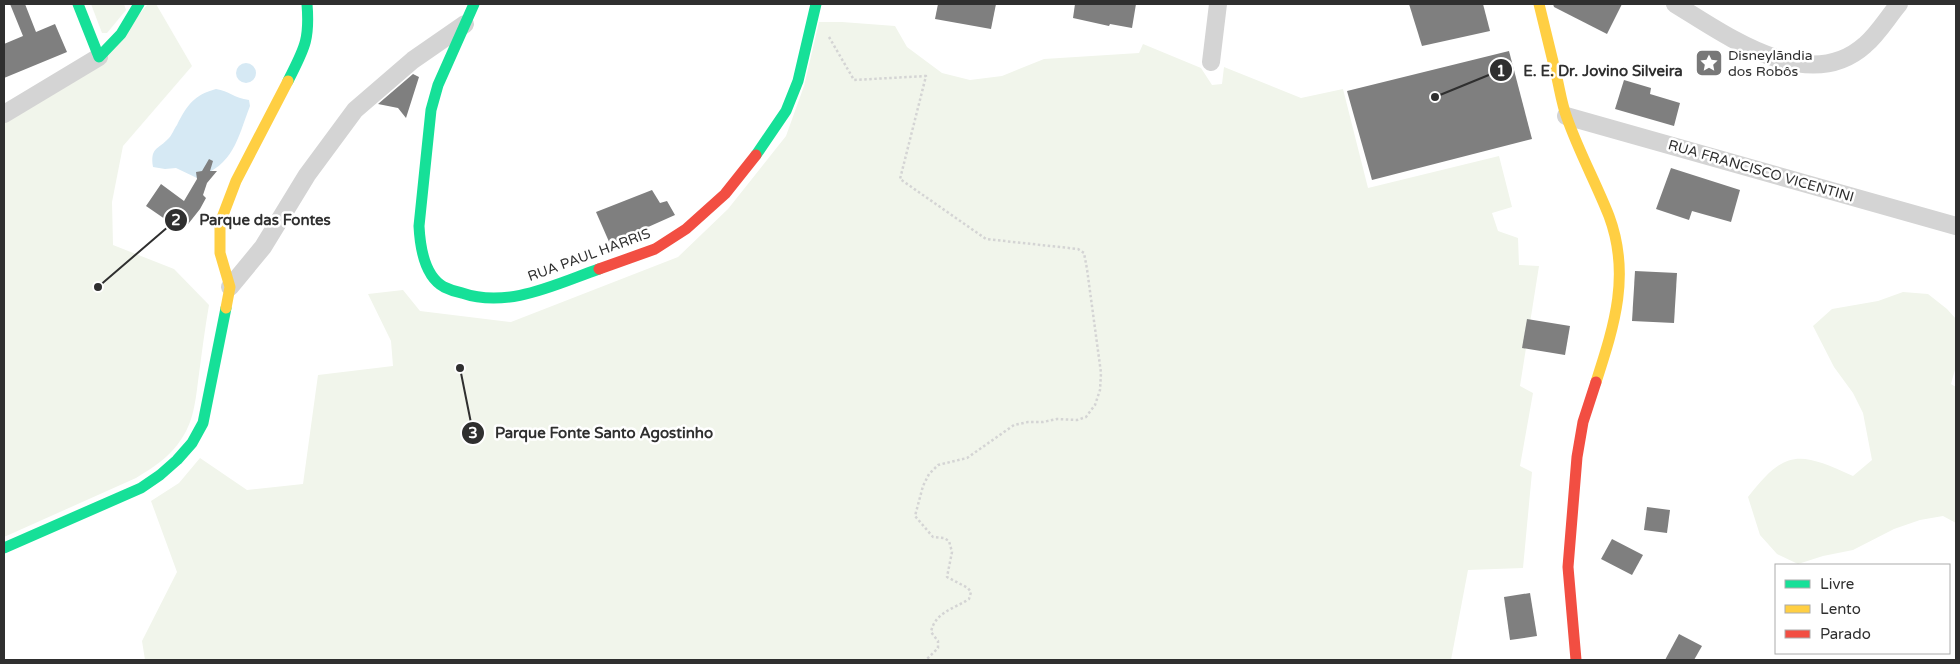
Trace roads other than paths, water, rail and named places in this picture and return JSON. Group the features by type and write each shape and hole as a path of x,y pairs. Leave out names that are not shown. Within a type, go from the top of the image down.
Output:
{"street":[{"path":"78,4 99,57"},
{"path":"4,114 99,57 121,34 139,4"},
{"path":"230,287 220,253 220,223 236,181 304,48 309,26 306,4"},
{"path":"4,548 141,488 155,480 181,457 196,437 202,423 230,287 263,247 307,175 355,110 413,60 465,24 474,4"},
{"path":"1211,62 1218,4"},
{"path":"1540,4 1566,116 1608,217 1616,248 1620,290 1612,333 1583,422 1577,457 1568,567 1576,660"},
{"path":"1675,4 1737,42 1762,54 1790,61 1823,64 1843,59 1865,46 1899,4"},
{"name":"RUA PAUL HARRIS","path":"465,24 438,85 431,110 420,243 426,265 442,286 473,297 504,298 532,293 655,249 686,229 725,194 769,138 786,111 798,81 815,8"},
{"name":"RUA FRANCISCO VICENTINI","path":"1566,116 1956,226"}],"water":[{"path":"242,63 250,63 256,69 256,77 250,83 242,83 236,77 236,69"},
{"path":"216,89 249,100 250,106 237,140 227,158 219,166 197,178 176,168 153,167 154,152 170,137 188,106 202,94"}],"place":[{"name":"Disneylãndia dos Robôs","path":"1709,63"},
{"name":"E. E. Dr. Jovino Silveira","path":"1435,97"},
{"name":"Parque das Fontes","path":"98,287"},
{"name":"Parque Fonte Santo Agostinho","path":"460,368"}]}
